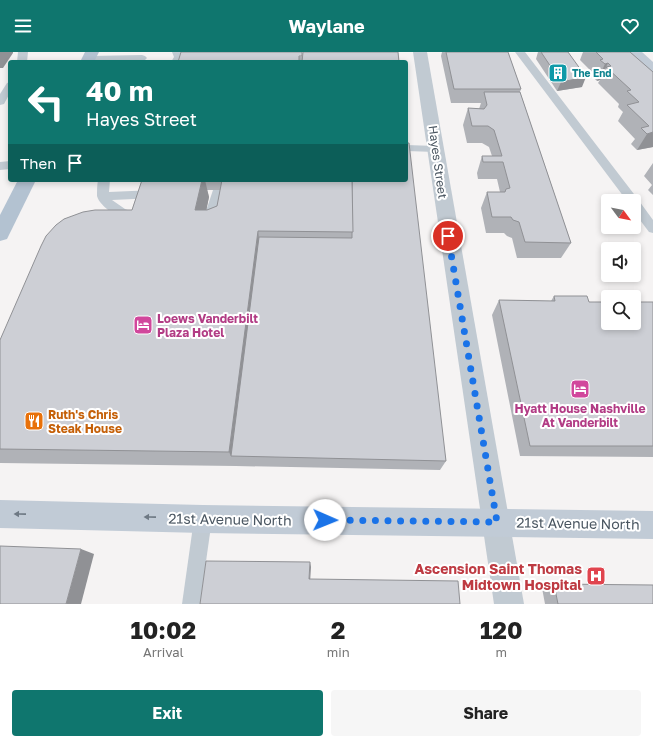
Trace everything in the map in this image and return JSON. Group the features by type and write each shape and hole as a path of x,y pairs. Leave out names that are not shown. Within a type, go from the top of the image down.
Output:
{"main road":[{"path":"633,52 653,69"},
{"path":"0,234 26,182"},
{"name":"21st Avenue North","path":"0,514 203,519 653,524"}],"street":[{"name":"Hayes Street","path":"420,52 436,149 450,250 497,522 509,604"}],"lane":[{"path":"520,52 627,194"},
{"path":"89,58 144,57"},
{"path":"0,102 8,88"},
{"path":"408,148 436,149"},
{"path":"103,182 102,187 104,196 108,203 128,216 146,219"},
{"path":"205,218 215,207 218,190"},
{"path":"104,196 165,194"},
{"path":"641,213 653,229"},
{"path":"191,604 203,519"}],"building":[{"path":"181,52 302,52 302,56 299,56 299,60 179,60"},
{"path":"303,52 398,52 399,60 302,60"},
{"path":"446,52 508,52 521,89 454,89"},
{"path":"541,52 568,52 586,77 561,82"},
{"path":"596,52 630,52 653,72 653,132 647,134 641,128 649,126 627,105 639,102 627,91 631,90 606,67 611,66 600,60 603,59"},
{"path":"484,92 520,92 571,243 525,242 519,222 513,220 511,217 492,217 487,192 505,192 506,189 510,188 503,162 483,162 482,156 502,156 494,130 488,126 472,126 468,108 484,109 487,105"},
{"path":"409,143 446,461 231,456 259,237 352,238 352,182 408,182"},
{"name":"Loews Vanderbilt Plaza Hotel","path":"141,182 202,182 195,210 207,210 217,206 222,182 352,182 353,232 258,231 229,452 0,449 0,340 46,236 64,219 83,212 95,210 132,210"},
{"name":"Hyatt House Nashville At Vanderbilt","path":"554,296 587,296 589,302 601,302 601,330 641,330 641,302 653,302 653,446 530,446 499,300 555,301"},
{"path":"0,546 81,549 66,604 0,604"},
{"path":"206,561 310,562 309,579 458,581 460,604 200,604"},
{"path":"554,584 653,585 653,604 558,604"}],"place":[{"name":"The End","path":"558,73"},
{"name":"Loews Vanderbilt Plaza Hotel","path":"143,325"},
{"name":"Hyatt House Nashville At Vanderbilt","path":"580,389"},
{"name":"Ruth's Chris Steak House","path":"34,421"},
{"name":"Ascension Saint Thomas Midtown Hospital","path":"596,576"}],"route":[{"path":"325,520 497,522 448,236"}]}
